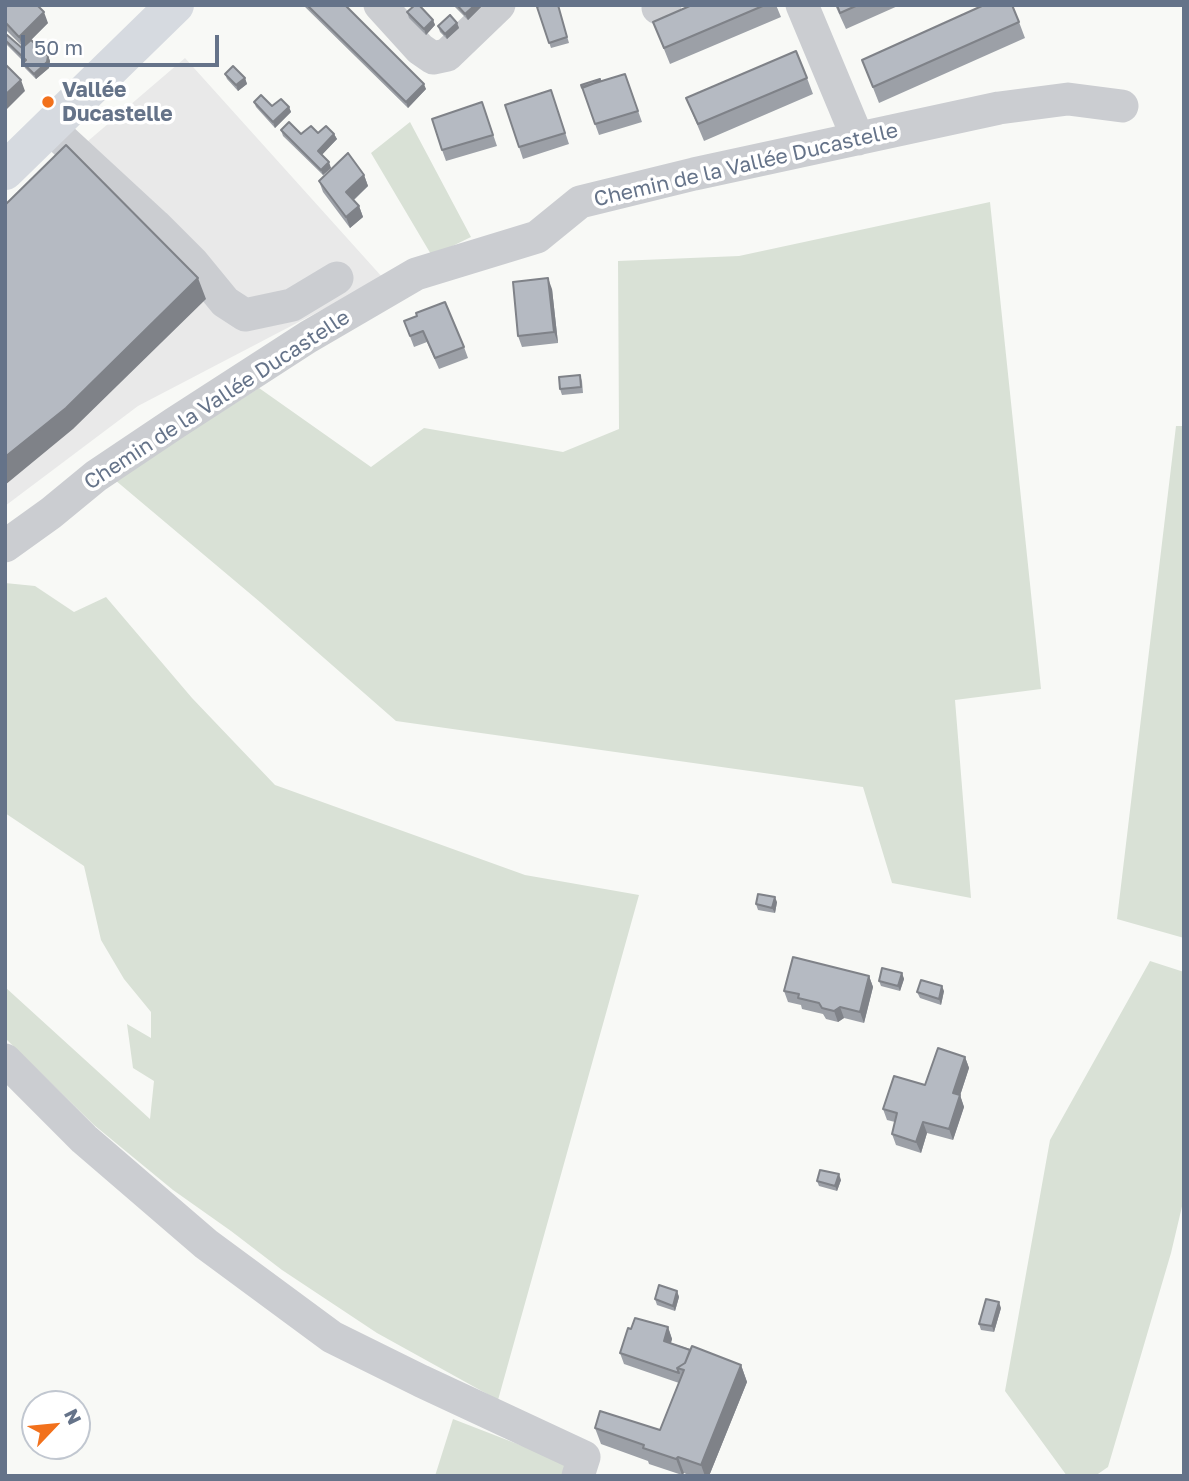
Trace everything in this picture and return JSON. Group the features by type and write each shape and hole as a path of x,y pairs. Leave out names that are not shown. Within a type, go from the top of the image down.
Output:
{"main road":[{"path":"6,170 175,5"}],"street":[{"path":"380,5 421,49 433,58 447,55 499,5"},
{"path":"803,5 858,139"},
{"name":"Chemin de la Vallée Ducastelle","path":"5,546 96,476 309,337 416,274 537,237 580,202 694,174 999,108 1068,99 1122,106"},
{"path":"50,128 155,225 225,302 245,315 292,305 337,278"},
{"path":"5,1060 84,1139 206,1244 332,1337 584,1457 578,1476"}],"shaded area":[{"path":"185,58 383,278 138,406 5,506 5,212"},
{"path":"410,122 471,237 432,256 371,153"},
{"path":"990,202 1041,689 955,700 971,898 892,883 863,787 396,721 115,480 259,388 371,467 424,428 563,452 619,429 618,261 739,256"},
{"path":"1176,426 1184,426 1184,938 1117,919"},
{"path":"5,583 35,586 74,612 106,597 192,698 275,785 525,875 639,895 498,1400 377,1333 282,1270 173,1190 94,1125 5,1038 5,987 150,1119 154,1081 133,1068 127,1024 151,1038 151,1012 124,979 101,940 84,866 5,813"},
{"path":"1150,961 1184,972 1184,1198 1171,1253 1108,1467 1095,1476 1067,1476 1005,1391 1050,1140"},
{"path":"453,1419 569,1464 565,1476 435,1476"}],"building":[{"path":"8,5 37,5 44,12 19,37 5,22 5,8"},
{"path":"307,5 345,5 424,84 406,102"},
{"path":"419,5 433,20 424,29 407,12"},
{"path":"457,5 475,5 465,14"},
{"path":"558,5 567,37 549,43 537,7"},
{"path":"692,5 765,5 664,48 653,22"},
{"path":"837,5 858,5 840,13"},
{"path":"984,5 1012,5 1019,22 873,87 862,60"},
{"path":"450,15 457,23 445,34 438,26"},
{"path":"7,35 22,48 31,40 48,56 47,62 34,74 23,63 26,60 5,40"},
{"path":"796,51 807,78 698,124 686,98"},
{"path":"5,64 21,80 5,95"},
{"path":"233,66 245,78 236,85 225,74"},
{"path":"625,74 638,111 595,124 582,87"},
{"path":"600,81 582,88 581,85"},
{"path":"551,90 565,133 519,147 505,105"},
{"path":"261,95 272,106 281,99 289,107 273,122 254,102"},
{"path":"482,102 493,135 442,150 432,119"},
{"path":"289,122 301,134 311,126 318,133 326,126 334,134 318,151 329,162 321,170 281,130"},
{"path":"66,145 198,278 66,408 5,457 5,205"},
{"path":"348,153 364,175 346,192 359,206 346,217 319,181"},
{"path":"548,278 554,332 518,336 513,282"},
{"path":"445,302 464,347 435,358 423,331 410,336 404,321 417,316 416,313"},
{"path":"580,375 581,387 560,389 559,377"},
{"path":"758,894 775,897 772,908 756,904"},
{"path":"793,957 869,976 860,1012 840,1007 834,1011 822,1008 819,1003 798,998 799,994 784,991"},
{"path":"882,968 902,973 898,986 879,981"},
{"path":"921,980 942,986 939,999 917,992"},
{"path":"938,1048 965,1057 953,1093 960,1095 949,1129 923,1122 916,1142 892,1134 897,1113 883,1109 894,1076 925,1085"},
{"path":"820,1170 839,1174 835,1186 817,1181"},
{"path":"659,1285 677,1291 673,1306 655,1299"},
{"path":"986,1299 999,1302 992,1326 979,1324"},
{"path":"635,1318 668,1327 664,1341 690,1350 685,1363 677,1368 679,1373 620,1353 628,1328 631,1329"},
{"path":"692,1346 741,1365 701,1465 643,1448 644,1445 595,1428 600,1411 660,1430 684,1370 677,1368 685,1363"}],"place":[{"name":"Vallée Ducastelle","path":"48,102"}]}
